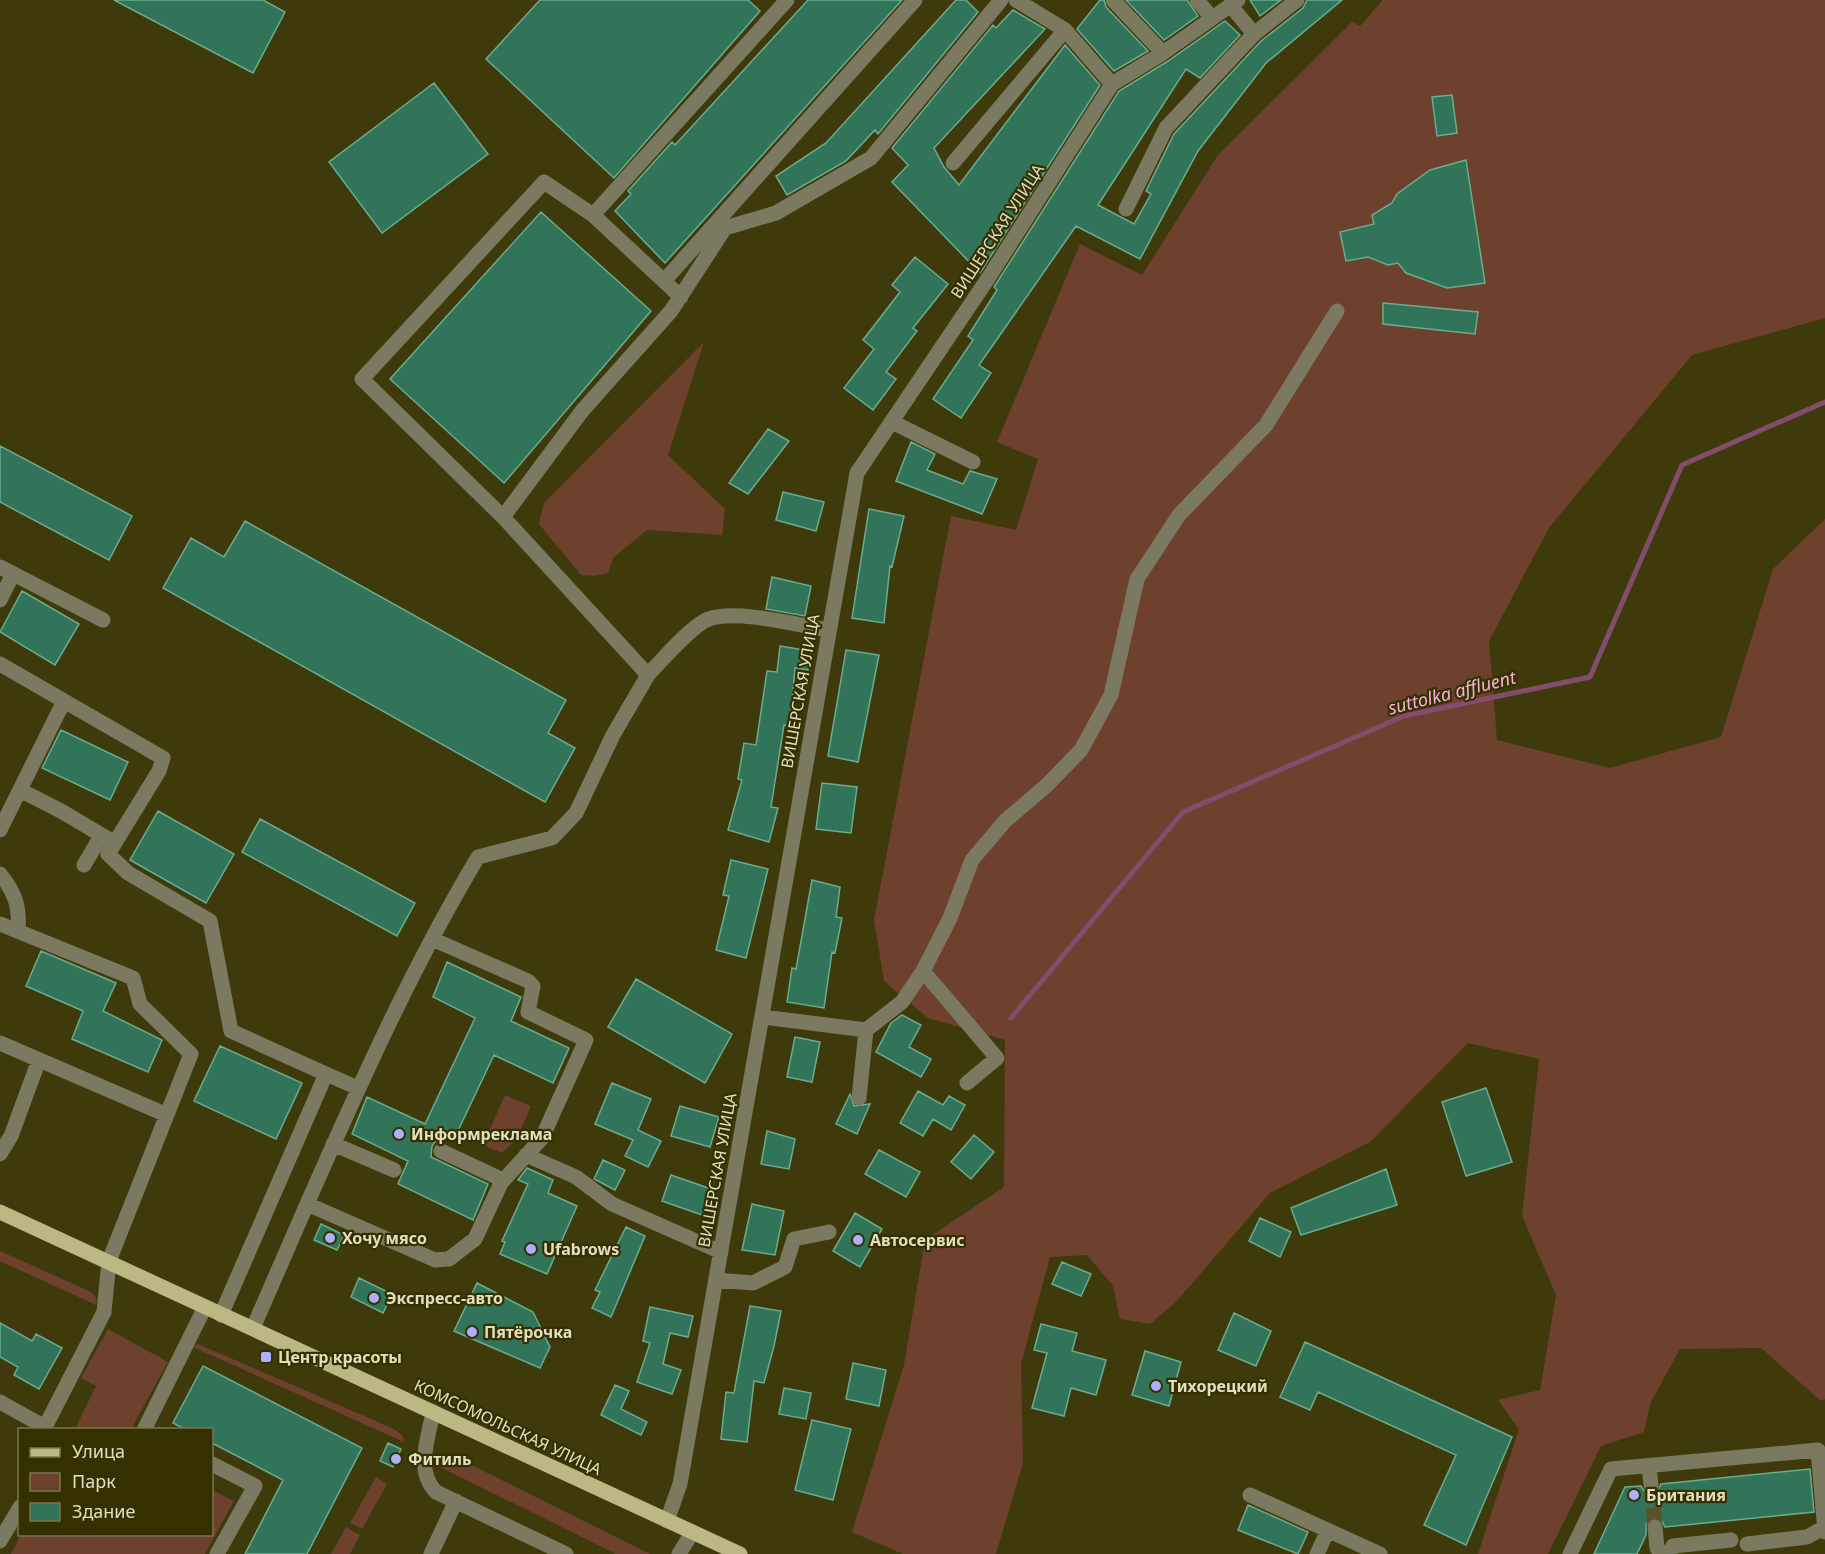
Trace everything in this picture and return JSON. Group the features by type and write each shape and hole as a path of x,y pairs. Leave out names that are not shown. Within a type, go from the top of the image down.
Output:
{"main road":[{"name":"КОМСОМОЛЬСКАЯ УЛИЦА","path":"0,1212 740,1554"}],"street":[{"path":"593,215 787,0"},
{"path":"664,281 915,0"},
{"path":"503,517 582,411 681,297 725,228 776,213 871,158 1001,0"},
{"path":"1016,0 1065,30 1112,84"},
{"path":"1113,0 1162,53"},
{"path":"1197,0 1212,18"},
{"path":"1126,209 1166,128 1254,34 1297,0"},
{"path":"1234,3 1254,34"},
{"name":"ВИШЕРСКАЯ УЛИЦА","path":"667,1521 680,1484 857,473 989,277 1112,84 1162,53 1234,3"},
{"path":"953,163 1065,30"},
{"path":"648,675 503,517 362,379 544,182 593,215 681,297"},
{"path":"762,1017 866,1030 902,1002 923,971 950,918 972,860 1005,821 1047,785 1081,750 1096,725 1111,695 1137,579 1179,515 1266,425 1336,311"},
{"path":"892,422 973,462"},
{"path":"0,600 7,570 103,620"},
{"path":"253,1328 358,1088 432,939 478,857 552,838 576,813 613,735 648,675 676,645 708,619 746,617 828,630"},
{"path":"0,664 163,758 159,771 108,854 128,873 210,921 231,1031 358,1088"},
{"path":"0,830 64,701"},
{"path":"20,790 115,843"},
{"path":"84,865 101,836"},
{"path":"0,874 16,897 19,913 18,931"},
{"path":"0,924 133,978 140,1004 191,1054 109,1261 104,1312 47,1428 0,1401"},
{"path":"308,1204 435,1260 449,1259 475,1239 503,1180 544,1134 586,1040 528,1012 527,1006 533,994 532,986 528,981 432,939"},
{"path":"923,971 997,1058 967,1083"},
{"path":"859,1098 866,1030"},
{"path":"0,1043 167,1115"},
{"path":"0,1154 11,1136 39,1060"},
{"path":"221,1314 326,1074"},
{"path":"333,1144 394,1170"},
{"path":"441,1151 503,1180"},
{"path":"526,1155 576,1177 612,1203 721,1252"},
{"path":"716,1280 753,1283 785,1267 794,1239 829,1232"},
{"path":"145,1428 205,1307"},
{"path":"433,1412 423,1467 426,1482 436,1492 566,1554"},
{"path":"1569,1554 1611,1469 1818,1450 1825,1532"},
{"path":"213,1465 255,1486 217,1554"},
{"path":"1649,1466 1651,1485"},
{"path":"1250,1496 1380,1554"},
{"path":"431,1554 456,1501"},
{"path":"0,1542 18,1510"},
{"path":"1655,1527 1657,1548 1664,1554"},
{"path":"1747,1544 1807,1537 1825,1527"},
{"path":"1317,1554 1328,1530"},
{"path":"680,1554 692,1533"},
{"path":"1670,1554 1673,1546 1731,1540"}],"green space":[{"path":"1383,0 1825,0 1825,318 1692,355 1549,528 1489,641 1497,740 1610,768 1721,737 1773,569 1825,519 1825,1399 1821,1401 1761,1348 1680,1349 1650,1404 1644,1432 1601,1446 1548,1554 1478,1554 1519,1429 1498,1400 1540,1390 1556,1295 1522,1216 1539,1059 1468,1043 1370,1142 1270,1193 1176,1302 1150,1324 1120,1319 1113,1286 1087,1255 1050,1257 1021,1364 1023,1463 996,1554 903,1554 852,1532 904,1365 925,1240 1004,1187 1005,1040 928,1018 884,981 874,920 951,516 1016,530 1038,459 997,442 1080,244 1142,275 1218,155 1352,22 1360,26"},
{"path":"704,342 668,455 725,509 722,535 647,530 613,558 608,573 594,576 581,575 539,524 544,503"},
{"path":"505,1095 531,1106 516,1140 502,1153 483,1145"},
{"path":"0,1251 91,1292 97,1299 96,1305 0,1261"},
{"path":"108,1329 168,1362 132,1428 75,1428 96,1386 81,1378"},
{"path":"198,1344 394,1429 402,1435 404,1442 193,1347"},
{"path":"444,1455 453,1456 650,1554 616,1554 436,1465"},
{"path":"376,1477 387,1484 362,1529 350,1523"},
{"path":"213,1490 234,1501 205,1554 11,1554 20,1536 213,1536"},
{"path":"346,1527 360,1535 350,1554 331,1554"}],"building":[{"path":"114,0 263,0 285,12 253,73"},
{"path":"540,0 748,0 760,11 614,178 486,59"},
{"path":"808,0 902,0 665,263 615,211 631,194 628,191 672,142 675,145"},
{"path":"956,0 966,0 978,12 878,134 875,130 846,161 787,195 776,176 826,143"},
{"path":"1100,0 1104,0 1106,7 1148,51 1114,71 1077,29"},
{"path":"1126,0 1187,0 1198,16 1164,40"},
{"path":"1250,0 1281,0 1260,16"},
{"path":"1307,0 1342,0 1266,63 1198,151 1140,259 1076,226 979,365 991,373 961,418 933,399 973,340 968,336 997,290 994,287 1119,91 1168,61 1225,21 1240,35 1200,78 1186,69 1098,205 1134,224 1151,194 1146,191 1174,134 1261,41 1303,8"},
{"path":"1013,10 1045,29 934,148 944,167 959,185 1065,45 1100,85 980,273 892,182 908,165 892,148 993,25 996,28"},
{"path":"434,83 488,154 382,233 329,162"},
{"path":"1452,95 1457,133 1437,136 1432,97"},
{"path":"1466,160 1485,283 1447,288 1406,273 1398,263 1388,265 1368,257 1346,261 1340,232 1374,224 1372,215 1392,203 1397,194 1430,170"},
{"path":"541,212 651,311 504,483 390,379"},
{"path":"915,257 948,284 913,328 917,331 886,372 896,379 873,410 844,388 874,349 863,340 900,292 892,285"},
{"path":"1383,303 1478,312 1475,334 1383,324"},
{"path":"768,429 789,441 748,494 729,483"},
{"path":"911,442 935,454 927,470 963,484 970,471 997,479 982,514 896,481"},
{"path":"0,446 132,516 109,560 0,502"},
{"path":"783,492 824,502 816,531 776,520"},
{"path":"869,509 904,516 892,567 890,566 884,623 852,618"},
{"path":"245,521 566,700 548,733 575,748 545,802 163,588 191,538 224,557"},
{"path":"772,577 811,586 805,616 766,609"},
{"path":"22,591 79,624 55,665 0,632"},
{"path":"780,646 811,651 808,670 795,668 790,726 784,725 771,807 778,808 769,842 728,830 742,780 738,779 744,743 756,745 767,671 777,672"},
{"path":"846,650 879,655 858,762 828,756"},
{"path":"61,730 128,762 110,800 42,768"},
{"path":"822,783 857,787 851,833 816,829"},
{"path":"158,811 234,854 206,903 130,860"},
{"path":"260,819 415,903 397,936 242,852"},
{"path":"731,860 768,869 746,958 716,950 729,896 723,895"},
{"path":"812,880 840,887 836,917 842,918 835,953 832,952 824,1008 787,1002 792,968 796,969"},
{"path":"41,951 116,983 103,1011 162,1040 148,1072 72,1039 83,1011 26,986"},
{"path":"447,962 521,997 511,1021 569,1048 553,1083 494,1055 455,1137 443,1131 432,1146 431,1157 488,1184 473,1220 398,1184 408,1161 352,1134 367,1097 425,1124 475,1018 433,997"},
{"path":"636,979 732,1034 705,1083 608,1027"},
{"path":"902,1015 921,1025 909,1047 931,1059 921,1077 876,1052 891,1023"},
{"path":"795,1037 820,1042 812,1082 787,1077"},
{"path":"220,1046 302,1083 276,1139 194,1101"},
{"path":"612,1083 651,1099 638,1130 661,1141 648,1167 625,1156 633,1140 595,1124"},
{"path":"1486,1088 1512,1162 1466,1176 1442,1102"},
{"path":"918,1091 943,1105 949,1096 965,1105 951,1130 933,1119 923,1136 900,1123"},
{"path":"850,1094 854,1106 870,1104 857,1134 836,1124"},
{"path":"680,1106 719,1117 710,1147 671,1136"},
{"path":"767,1131 795,1139 789,1169 761,1164"},
{"path":"974,1135 994,1152 971,1179 951,1162"},
{"path":"879,1150 920,1172 906,1197 865,1174"},
{"path":"603,1160 625,1170 615,1190 594,1179"},
{"path":"527,1168 553,1180 548,1193 577,1206 547,1274 500,1254 505,1242 502,1241 528,1184 518,1180"},
{"path":"1386,1169 1397,1205 1301,1235 1291,1208"},
{"path":"671,1175 714,1190 705,1216 662,1201"},
{"path":"752,1204 784,1211 775,1255 742,1250"},
{"name":"Автосервис","path":"855,1213 882,1229 860,1267 833,1251"},
{"path":"1260,1218 1291,1232 1280,1257 1249,1241"},
{"path":"321,1224 344,1235 337,1250 314,1240"},
{"path":"626,1227 645,1236 611,1317 592,1308 600,1292 595,1290"},
{"path":"1062,1262 1091,1274 1081,1296 1052,1284"},
{"path":"359,1278 392,1294 383,1313 351,1297"},
{"path":"477,1283 533,1312 550,1347 540,1368 454,1331"},
{"path":"750,1306 781,1311 774,1346 764,1383 754,1381 747,1442 721,1439 726,1392 734,1393"},
{"path":"650,1307 693,1316 688,1337 670,1333 663,1364 681,1370 672,1394 637,1382 650,1343 643,1341"},
{"path":"1234,1313 1271,1331 1256,1366 1218,1350"},
{"path":"0,1323 32,1341 36,1334 62,1348 39,1389 14,1375 18,1367 0,1357"},
{"path":"1041,1324 1077,1333 1072,1351 1106,1360 1096,1395 1071,1388 1064,1416 1032,1408 1047,1353 1034,1350"},
{"path":"1305,1342 1512,1437 1466,1545 1424,1525 1456,1455 1318,1392 1310,1410 1280,1397"},
{"path":"1145,1351 1181,1362 1169,1406 1132,1395"},
{"path":"853,1363 886,1370 879,1406 846,1399"},
{"path":"203,1366 362,1448 307,1554 245,1554 283,1480 213,1444 213,1428 182,1428 173,1423"},
{"path":"615,1385 629,1391 621,1409 647,1422 641,1435 601,1415"},
{"path":"784,1388 811,1393 806,1419 779,1414"},
{"path":"812,1420 851,1429 833,1500 795,1490"},
{"path":"388,1443 401,1449 393,1467 380,1461"},
{"path":"1810,1469 1814,1512 1665,1527 1660,1518 1654,1517 1646,1524 1646,1535 1637,1554 1594,1554 1625,1487 1641,1486 1651,1495 1657,1492 1661,1484"},
{"path":"1248,1505 1308,1532 1298,1554 1238,1530"}],"waterway":[{"name":"suttolka affluent","path":"1011,1018 1183,812 1404,716 1590,677 1682,465 1825,402"}],"tunnel":[{"path":"1651,1485 1655,1527"}],"place":[{"name":"Информреклама","path":"399,1134"},
{"name":"Хочу мясо","path":"330,1238"},
{"name":"Автосервис","path":"858,1240"},
{"name":"Ufabrows","path":"531,1249"},
{"name":"Экспресс-авто","path":"374,1298"},
{"name":"Пятёрочка","path":"472,1332"},
{"name":"Центр красоты","path":"266,1357"},
{"name":"Тихорецкий","path":"1156,1386"},
{"name":"Фитиль","path":"396,1459"},
{"name":"Британия","path":"1634,1495"}]}
